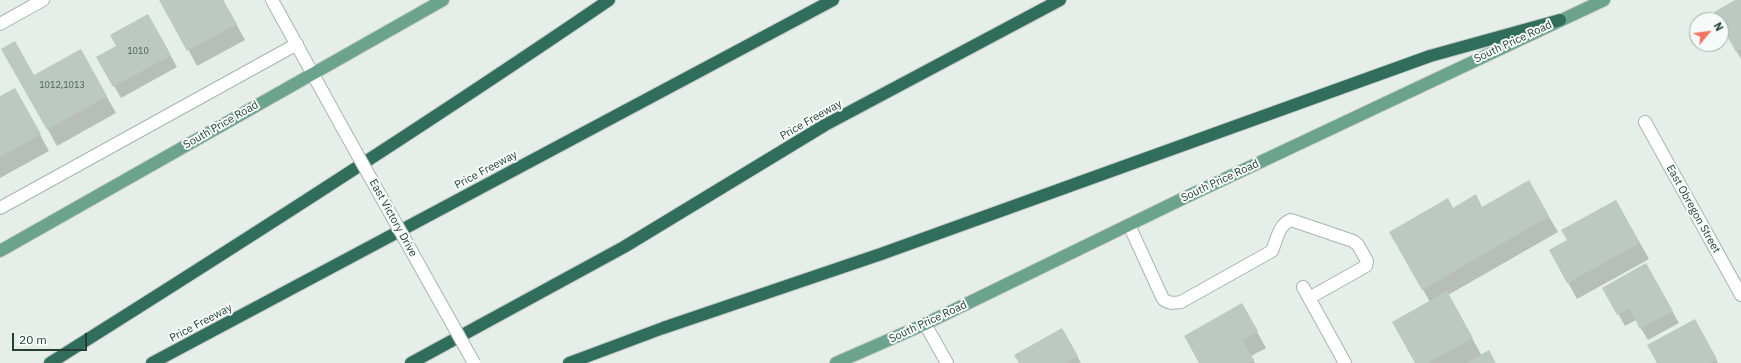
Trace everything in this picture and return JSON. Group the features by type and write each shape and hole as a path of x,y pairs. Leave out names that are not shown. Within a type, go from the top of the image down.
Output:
{"highway":[{"path":"50,363 248,239 533,52 609,0"},
{"name":"Price Freeway","path":"152,363 833,0"},
{"name":"Price Freeway","path":"411,363 624,247 825,126 1060,0"},
{"path":"568,363 663,328 888,252 1430,56 1560,20"}],"main road":[{"name":"South Price Road","path":"0,251 442,0"},
{"name":"South Price Road","path":"836,363 925,324 1129,225 1604,0"}],"street":[{"path":"0,24 42,0"},
{"name":"East Victory Drive","path":"272,0 474,363"},
{"path":"0,208 297,44"},
{"name":"East Obregon Street","path":"1645,122 1741,295"},
{"path":"1129,225 1163,299 1167,302 1174,303 1181,302 1272,251 1281,226 1285,222 1291,220 1353,240 1358,245 1367,261 1366,266 1309,298"},
{"path":"1303,287 1345,363"},
{"path":"925,324 947,363"}],"building":[{"path":"159,0 223,0 237,24 187,51"},
{"path":"1735,0 1741,0 1741,49 1736,52 1729,39 1729,12 1714,12"},
{"path":"148,14 171,55 113,87 96,57 116,46 110,35"},
{"path":"15,41 34,75 81,49 107,96 47,130 1,49"},
{"path":"15,88 41,134 0,157 0,96"},
{"path":"1529,180 1549,216 1422,290 1389,232 1448,198 1453,208 1476,194 1482,207"},
{"path":"1616,200 1640,243 1567,283 1549,250 1567,240 1561,230"},
{"path":"1646,263 1673,311 1640,329 1629,308 1617,315 1602,288"},
{"path":"1447,291 1473,338 1427,363 1415,363 1392,322"},
{"path":"1242,303 1258,331 1243,340 1254,360 1249,363 1199,363 1184,336"},
{"path":"1695,319 1717,359 1710,363 1657,363 1647,345"},
{"path":"1062,328 1078,356 1065,363 1019,363 1014,355"},
{"path":"1489,350 1496,363 1466,363"}]}
